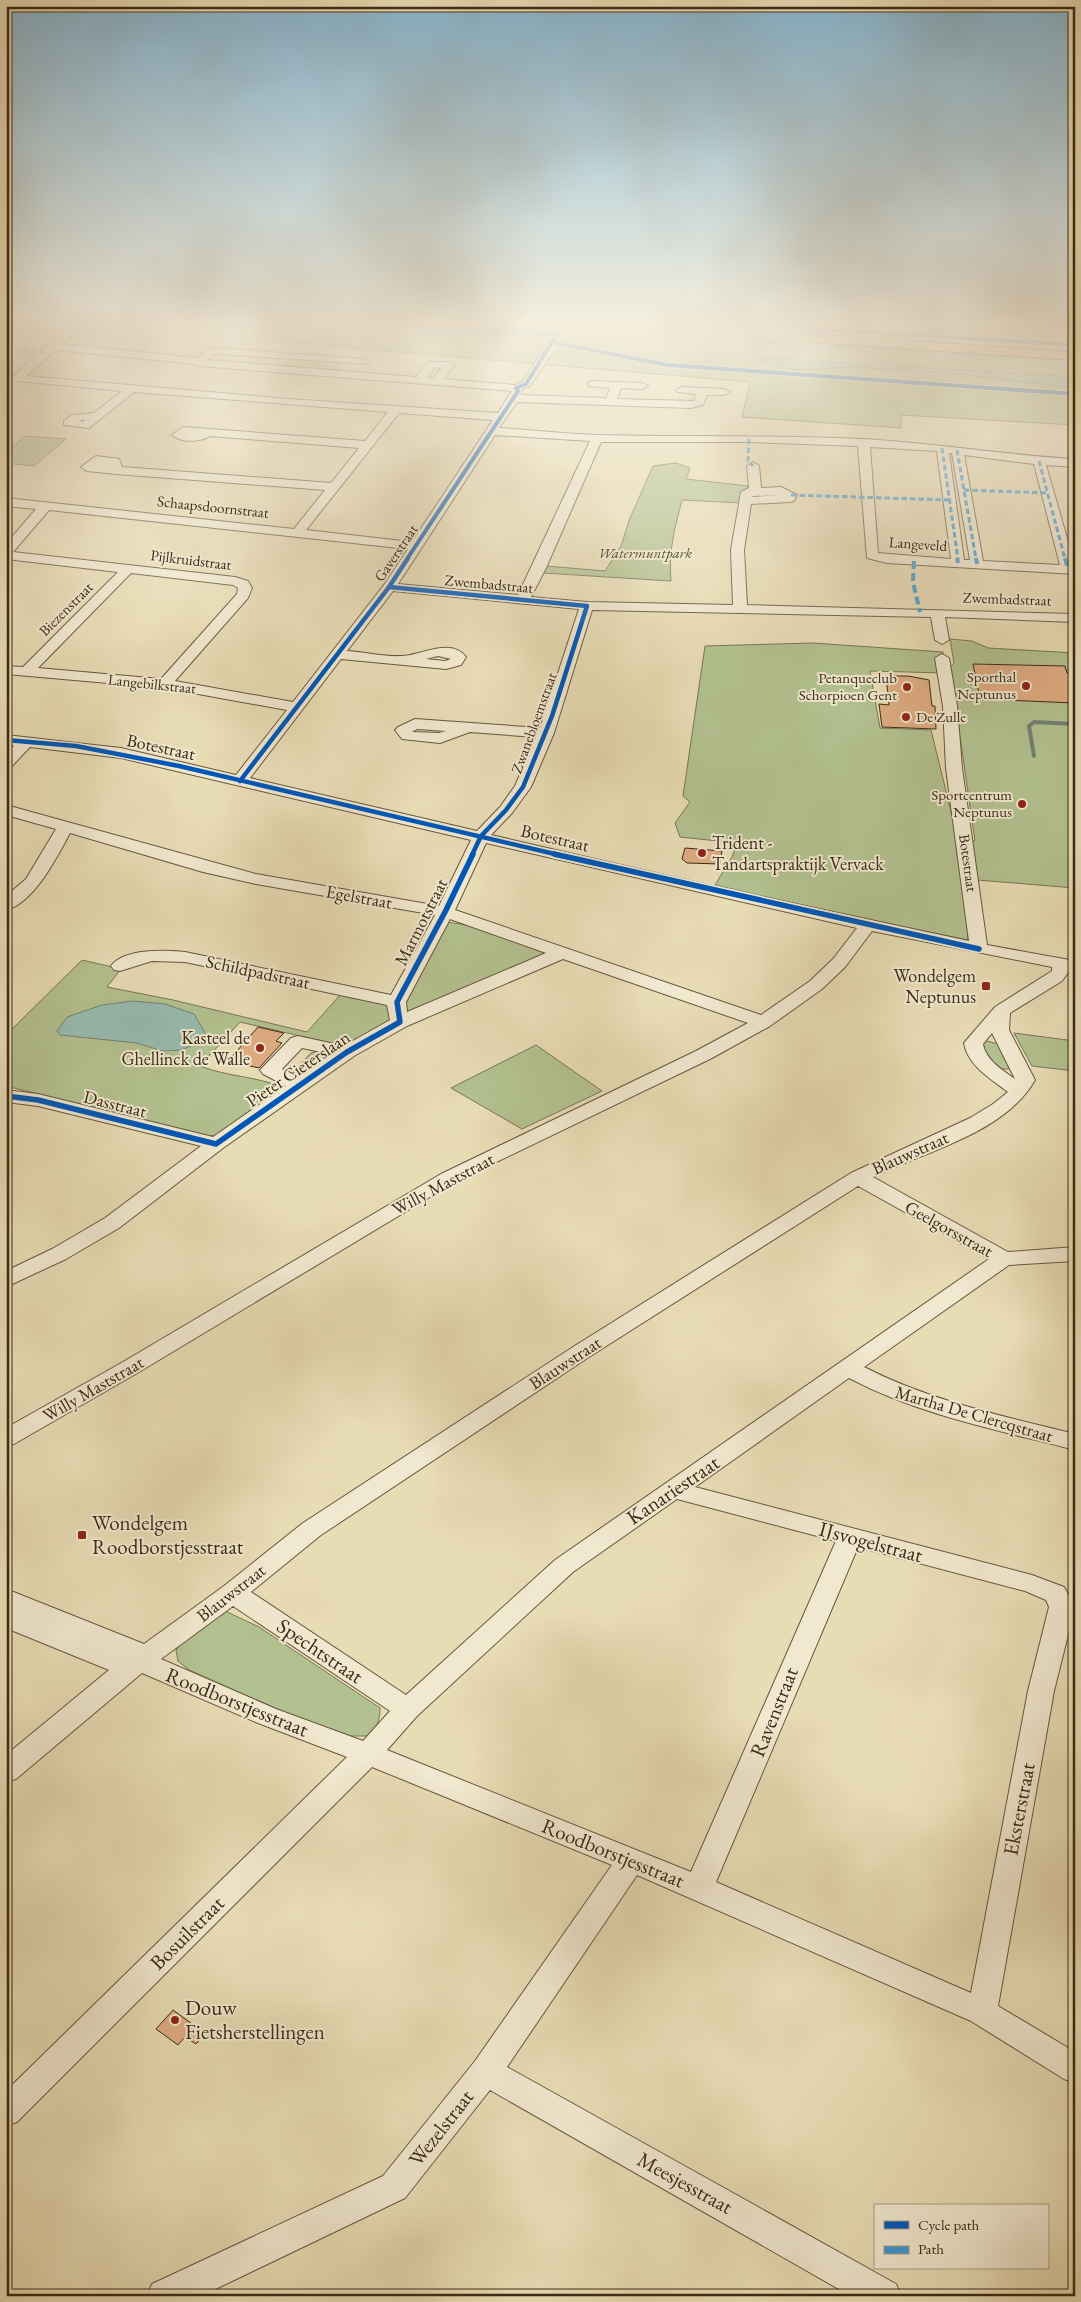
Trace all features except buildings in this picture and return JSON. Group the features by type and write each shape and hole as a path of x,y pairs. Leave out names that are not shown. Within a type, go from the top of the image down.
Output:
{"street":[{"path":"213,432 369,445"},
{"path":"297,533 379,432"},
{"name":"Gaverstraat","path":"240,781 389,588 492,432"},
{"path":"499,432 597,438 749,439 864,443 942,448 1039,461 1075,463"},
{"path":"522,600 539,568 597,438"},
{"name":"Langeveld","path":"864,443 872,555 887,559 1071,570"},
{"path":"942,448 954,523 958,563"},
{"path":"957,450 977,564"},
{"path":"1039,461 1071,570"},
{"path":"753,466 755,490"},
{"path":"116,470 336,487"},
{"path":"740,609 737,558 745,501 747,492 755,490 780,491 791,495 790,498 745,501"},
{"name":"Schaapsdoornstraat","path":"6,502 416,546"},
{"path":"6,554 23,530 46,506"},
{"name":"Pijlkruidstraat","path":"6,554 235,581 243,584 245,588 242,594 165,684"},
{"name":"Biezenstraat","path":"27,671 128,569"},
{"name":"Zwembadstraat","path":"389,588 587,606 938,613 1075,618"},
{"name":"Zwanebloemstraat","path":"481,836 506,810 524,787 546,733 587,606"},
{"name":"Zwembadstraat","path":"938,613 942,640"},
{"path":"339,654 406,660"},
{"name":"Botestraat","path":"942,658 950,706 954,768 964,827 979,949"},
{"name":"Langebilkstraat","path":"6,670 165,684 221,692 296,707"},
{"path":"465,728 546,733"},
{"name":"Botestraat","path":"6,740 121,753 721,893 979,949 1068,965"},
{"path":"6,764 26,742"},
{"name":"Egelstraat","path":"6,810 246,877 445,912 763,1022"},
{"path":"6,904 38,876 66,827"},
{"name":"Marmotstraat","path":"397,1002 445,912 481,836"},
{"name":"Willy Maststraat","path":"6,1438 132,1367 448,1178 703,1055 763,1022 816,985 839,963 869,924"},
{"name":"Pieter Cieterslaan","path":"6,1280 59,1254 112,1222 216,1144 346,1052 400,1022 563,952"},
{"name":"Schildpadstraat","path":"120,966 138,956 162,954 185,957 397,1002"},
{"path":"1001,1011 999,1022 1003,1039 1024,1075 1024,1084 1019,1091 983,1062 973,1047 974,1039 1001,1011 1056,978 1068,965"},
{"path":"397,1002 396,1007 400,1022"},
{"name":"Pieter Cieterslaan","path":"300,1085 270,1070 298,1042 346,1052"},
{"name":"Blauwstraat","path":"6,1771 139,1662 233,1593 312,1529 573,1358 858,1177 878,1166 941,1142 992,1112 1019,1091"},
{"name":"Dasstraat","path":"6,1096 38,1100 216,1144"},
{"name":"Geelgorsstraat","path":"858,1177 1004,1259 1075,1254"},
{"name":"Kanariestraat","path":"368,1754 408,1709 564,1566 1004,1259"},
{"name":"Martha De Clercqstraat","path":"848,1368 888,1389 942,1407 1075,1442"},
{"name":"IJsvogelstraat","path":"672,1489 1032,1584 1055,1594 1062,1606"},
{"name":"Ravenstraat","path":"700,1888 850,1537"},
{"name":"Spechtstraat","path":"233,1593 408,1709"},
{"name":"Roodborstjesstraat","path":"6,1598 139,1662 267,1716 368,1754 700,1888 982,2012 1075,2069"},
{"name":"Eksterstraat","path":"982,2012 1041,1691 1062,1606"},
{"name":"Roodborstjesstraat","path":"6,1618 139,1662"},
{"name":"Bosuilstraat","path":"6,2112 368,1754"},
{"name":"Wezelstraat","path":"164,2296 394,2187 450,2119 486,2071 632,1860"},
{"name":"Meesjesstraat","path":"486,2071 884,2296"}],"green space":[{"path":"25,436 66,439 34,466 6,463 6,453"},
{"name":"Watermuntpark","path":"676,463 690,468 686,479 748,486 741,503 682,500 671,550 671,581 543,573 546,566 605,571 621,546 630,518 653,466"},
{"path":"950,639 972,641 988,648 1075,653 1075,888 965,879 968,940 845,915 715,885 732,857 737,843 680,837 675,823 690,802 683,796 705,646 813,643 943,652 945,673 870,671 880,728 931,730 958,840 975,841 950,667 954,663"},
{"path":"447,922 473,926 543,951 546,955 353,1045 339,1045 240,1022 200,1066 284,1088 222,1135 208,1136 6,1086 6,1035 82,960 121,969 107,987 173,1000 307,1032 341,994 398,1006"},
{"path":"1014,1033 1075,1041 1075,1071 1032,1066"},
{"path":"987,1041 1002,1045 1011,1068 1000,1068 984,1056 983,1042"},
{"path":"536,1045 602,1091 522,1129 451,1088"},
{"path":"322,1050 337,1055 298,1077 293,1072 311,1053"},
{"path":"221,1609 259,1627 380,1708 379,1720 374,1730 368,1736 347,1736 329,1732 189,1670 178,1661 176,1650 182,1642"}],"water":[{"path":"133,1001 165,1004 194,1014 205,1033 196,1044 181,1050 162,1051 137,1043 60,1035 57,1031 67,1017 102,1005"}],"waterway":[{"path":"1034,756 1029,726 1034,722 1075,724"}],"marked path":[{"path":"749,439 748,461 753,466"},
{"path":"942,448 954,523 958,563"},
{"path":"957,450 977,564"},
{"path":"1039,461 1068,569"},
{"path":"964,490 1049,493"},
{"path":"791,495 950,500"},
{"path":"914,561 913,582 920,612"}],"cycle path":[{"path":"240,781 389,587 491,432"},
{"path":"6,1096 38,1100 216,1144 347,1052 400,1022 396,1007 397,1002 445,912 481,836 506,810 523,787 552,716 587,606 389,587"},
{"path":"6,740 76,746 179,766 721,893 979,949"}],"place":[{"name":"Sporthal Neptunus","path":"1026,686"},
{"name":"Petanqueclub Schorpioen Gent","path":"907,687"},
{"name":"De Zulle","path":"906,717"},
{"name":"Sportcentrum Neptunus","path":"1022,804"},
{"name":"Trident - Tandartspraktijk Vervack","path":"702,853"},
{"name":"Wondelgem Neptunus","path":"986,986"},
{"name":"Kasteel de Ghellinck de Walle","path":"260,1048"},
{"name":"Wondelgem Roodborstjesstraat","path":"82,1535"},
{"name":"Douw Fietsherstellingen","path":"175,2020"}]}
